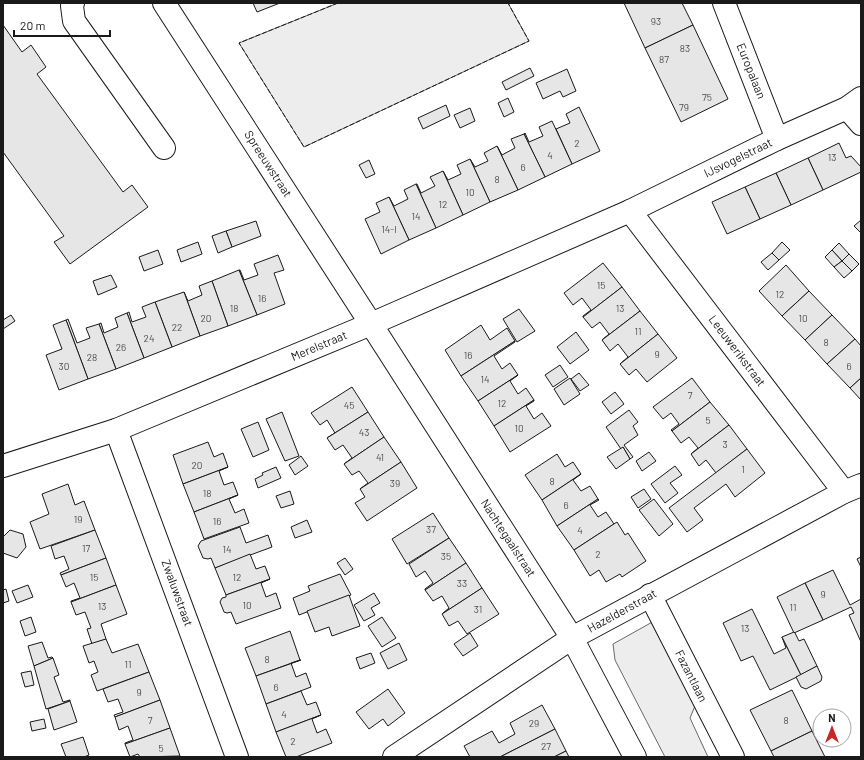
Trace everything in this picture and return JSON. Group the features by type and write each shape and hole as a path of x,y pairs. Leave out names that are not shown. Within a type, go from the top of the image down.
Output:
{"street":[{"path":"73,3 74,21 164,148"},
{"name":"Spreeuwstraat","path":"164,3 371,324"},
{"name":"Europalaan","path":"724,3 777,139"},
{"name":"IJsvogelstraat","path":"630,211 854,103 861,124"},
{"name":"Merelstraat","path":"3,466 116,430 371,324 630,211"},
{"name":"Leeuwerikstraat","path":"630,211 853,488"},
{"name":"Nachtegaalstraat","path":"371,324 572,638 635,757"},
{"name":"Zwaluwstraat","path":"116,430 237,757"},
{"name":"Hazelderstraat","path":"394,757 572,638 650,595 853,488"},
{"name":"Fazantlaan","path":"650,595 733,757"}],"shaded area":[{"path":"338,3 508,3 529,41 304,147 239,43"},
{"path":"656,620 697,701 690,718 708,757 665,757 615,660 613,644"}],"building":[{"path":"253,3 280,3 257,12"},
{"path":"624,3 682,3 693,25 645,48"},
{"path":"3,25 22,52 31,45 46,67 37,74 123,192 132,185 148,207 70,264 54,242 64,236 3,152"},
{"path":"693,25 728,99 681,122 645,48"},
{"path":"530,68 534,76 506,90 502,82"},
{"path":"567,69 576,91 563,97 560,91 543,99 536,83"},
{"path":"508,98 514,112 504,117 498,103"},
{"path":"446,105 450,116 423,129 418,118"},
{"path":"579,107 600,151 572,164 556,129 570,123 566,114"},
{"path":"470,108 475,121 460,128 454,115"},
{"path":"552,121 572,164 545,177 524,134 525,133 529,142 543,136 539,127"},
{"path":"524,134 545,177 518,190 497,146 502,155 515,148 511,139"},
{"path":"839,143 846,158 851,156 861,167 861,172 823,190 808,158"},
{"path":"497,146 518,190 490,202 470,159 475,167 488,161 484,153"},
{"path":"808,158 823,190 791,205 776,173"},
{"path":"470,159 490,202 463,215 443,171 448,180 461,174 457,165"},
{"path":"369,160 375,174 366,178 359,165"},
{"path":"443,171 463,215 436,228 416,184 421,193 435,186 430,177"},
{"path":"776,173 791,205 760,219 745,187"},
{"path":"416,184 436,228 409,240 389,197 394,206 408,199 404,190"},
{"path":"745,187 760,219 727,234 712,202"},
{"path":"389,197 409,240 381,254 365,219 380,212 376,203"},
{"path":"861,220 861,233 854,226"},
{"path":"256,221 261,236 232,247 226,231"},
{"path":"226,231 232,247 218,253 212,236"},
{"path":"198,242 202,254 181,262 177,250"},
{"path":"782,242 790,250 779,260 772,253"},
{"path":"839,243 849,254 842,261 832,250"},
{"path":"158,250 163,264 144,271 139,257"},
{"path":"832,250 842,261 834,267 825,257"},
{"path":"772,253 779,260 768,270 761,262"},
{"path":"849,254 859,264 852,271 842,261"},
{"path":"278,255 284,270 274,273 285,304 257,315 239,270 244,280 258,275 254,264"},
{"path":"842,261 852,271 844,278 834,267"},
{"path":"603,263 622,287 583,317 591,310 582,298 573,305 564,293"},
{"path":"786,265 809,291 782,316 759,291"},
{"path":"239,270 257,315 228,326 212,281"},
{"path":"111,275 117,287 98,295 93,281"},
{"path":"212,281 228,326 200,336 184,292 188,301 202,295 199,286"},
{"path":"622,287 640,311 602,340 609,334 600,322 592,328 583,317"},
{"path":"809,291 832,315 805,340 782,316"},
{"path":"184,292 200,336 172,347 155,302"},
{"path":"155,302 172,347 144,358 127,313 129,312 132,322 146,317 142,307"},
{"path":"519,309 535,331 517,342 503,319"},
{"path":"640,311 658,334 620,364 628,357 618,344 610,351 602,340"},
{"path":"127,313 144,358 116,369 99,324 101,323 104,333 118,327 115,318"},
{"path":"11,315 15,321 3,329 3,320"},
{"path":"832,315 855,339 827,364 805,340"},
{"path":"68,319 77,343 90,338 86,328 99,324 116,369 88,379 66,320"},
{"path":"66,320 88,379 59,390 46,355 62,349 53,325"},
{"path":"481,325 490,340 507,328 515,341 461,376 445,350"},
{"path":"576,332 589,350 570,364 557,347"},
{"path":"658,334 677,358 647,382 636,369 629,375 620,364"},
{"path":"855,339 861,346 861,378 850,388 827,364"},
{"path":"515,341 494,356 502,369 510,363 518,375 478,401 461,376"},
{"path":"560,365 568,377 553,387 545,375"},
{"path":"579,373 589,385 580,391 571,379"},
{"path":"518,375 510,381 518,394 526,388 534,400 494,426 478,401"},
{"path":"570,378 580,394 564,405 554,389"},
{"path":"692,378 710,402 672,431 671,430 679,424 671,413 663,419 653,407"},
{"path":"861,378 861,400 850,388"},
{"path":"352,387 368,412 335,433 327,420 320,425 311,413"},
{"path":"615,392 624,404 611,414 602,402"},
{"path":"534,400 526,406 534,419 542,413 551,426 510,452 494,426"},
{"path":"710,402 729,425 691,454 698,448 689,437 681,443 672,431"},
{"path":"629,410 638,422 633,426 638,435 624,445 633,457 630,459 623,447 621,449 606,427"},
{"path":"282,412 299,456 285,461 266,419"},
{"path":"368,412 384,437 344,464 352,458 343,445 335,450 327,438"},
{"path":"258,422 269,450 253,457 241,429"},
{"path":"729,425 747,449 716,473 706,460 699,466 691,454"},
{"path":"384,437 401,462 360,489 368,483 359,471 352,475 344,464"},
{"path":"208,442 214,457 223,453 228,467 183,484 173,455"},
{"path":"623,447 630,459 616,469 607,457"},
{"path":"747,449 765,473 735,497 726,484 694,508 703,520 687,532 669,508"},
{"path":"649,452 656,461 642,471 636,461"},
{"path":"557,454 565,467 573,462 581,474 542,500 525,475"},
{"path":"301,456 308,466 295,475 289,465"},
{"path":"401,462 417,488 367,521 355,503 365,497 360,489"},
{"path":"675,466 682,475 670,483 678,493 665,503 651,484"},
{"path":"228,467 219,471 224,485 233,482 238,495 194,512 183,484"},
{"path":"276,467 281,478 258,488 255,479 263,475 262,473"},
{"path":"581,474 573,480 581,491 590,486 598,499 557,526 542,500"},
{"path":"68,484 75,505 84,501 95,530 40,549 30,522 49,514 42,494"},
{"path":"644,489 651,499 638,508 631,497"},
{"path":"290,491 294,504 281,508 276,496"},
{"path":"238,495 229,499 235,513 244,509 249,523 204,539 194,512"},
{"path":"598,499 599,500 590,505 598,517 606,512 614,524 574,550 557,526"},
{"path":"654,499 673,524 659,536 639,510"},
{"path":"433,513 449,538 407,564 392,539"},
{"path":"307,520 312,532 295,538 291,527"},
{"path":"617,522 625,535 628,533 646,561 622,577 620,574 606,582 599,570 590,576 574,550"},
{"path":"240,527 246,543 268,535 272,547 215,568 211,558 203,558 198,546 201,541"},
{"path":"10,530 23,534 26,547 17,558 3,553 3,537"},
{"path":"95,530 106,558 61,575 60,573 69,569 64,556 55,559 51,546"},
{"path":"449,538 466,563 425,590 433,583 425,571 416,577 409,564"},
{"path":"250,554 256,569 265,566 270,579 226,595 215,568"},
{"path":"861,557 861,567 857,559"},
{"path":"106,558 116,585 71,602 80,598 74,583 66,587 61,575"},
{"path":"345,558 353,569 345,575 337,563"},
{"path":"466,563 482,588 442,614 449,608 442,596 433,601 425,590"},
{"path":"833,570 850,605 861,599 861,642 849,615 854,613 851,607 823,620 805,583"},
{"path":"340,574 351,595 299,615 293,598 310,591 308,586"},
{"path":"270,579 261,583 266,597 276,593 281,608 236,624 231,612 224,612 220,602 222,598 226,597 226,595"},
{"path":"805,583 823,620 794,633 777,597"},
{"path":"28,585 33,597 17,603 12,591"},
{"path":"116,585 127,614 101,624 106,639 92,644 87,629 91,628 85,612 76,615 71,602"},
{"path":"482,588 499,614 467,634 458,621 449,626 442,614"},
{"path":"6,589 9,601 3,603 3,590"},
{"path":"374,593 380,603 371,608 375,615 364,621 354,605"},
{"path":"349,595 360,626 332,636 329,627 315,632 307,611"},
{"path":"752,609 774,654 786,648 782,637 801,675 770,690 753,656 741,661 723,623"},
{"path":"31,617 36,632 25,636 20,621"},
{"path":"382,617 396,638 382,647 368,626"},
{"path":"290,631 300,660 256,676 245,648"},
{"path":"794,632 799,641 804,639 817,666 801,675 782,637"},
{"path":"470,633 478,646 463,656 454,644"},
{"path":"106,639 112,653 138,644 149,672 97,691 91,675 98,672 94,661 89,663 83,646"},
{"path":"42,642 48,658 53,658 34,666 28,646"},
{"path":"399,643 407,660 388,669 380,653"},
{"path":"371,653 375,663 360,669 356,658"},
{"path":"53,658 59,675 54,677 63,702 70,701 46,709 34,666"},
{"path":"291,663 296,677 306,673 311,687 266,704 256,676"},
{"path":"817,666 822,677 821,681 806,689 801,687 796,677"},
{"path":"31,671 34,685 25,687 21,673"},
{"path":"149,672 160,700 115,717 114,715 123,712 118,699 108,702 103,689"},
{"path":"388,689 405,713 388,726 383,719 369,729 356,712"},
{"path":"792,690 812,731 771,751 750,710"},
{"path":"301,691 307,705 316,702 321,715 276,732 266,704"},
{"path":"160,700 170,728 125,744 133,740 128,726 119,730 115,717"},
{"path":"70,701 77,722 54,730 48,709"},
{"path":"542,705 555,729 500,757 470,757 464,746 492,731 499,743 515,734 510,723"},
{"path":"321,715 312,719 317,733 326,729 332,743 296,757 286,757 276,732"},
{"path":"44,719 46,728 32,731 30,722"},
{"path":"170,728 180,756 140,757 138,754 130,757 125,744"},
{"path":"555,729 566,751 554,757 500,757"},
{"path":"812,731 812,748 820,748 825,757 774,757 771,751"},
{"path":"83,737 89,755 84,757 66,757 61,744"},
{"path":"566,751 569,757 554,757"}],"fence":[{"path":"338,3 239,43 304,147 529,41 508,3"}]}
